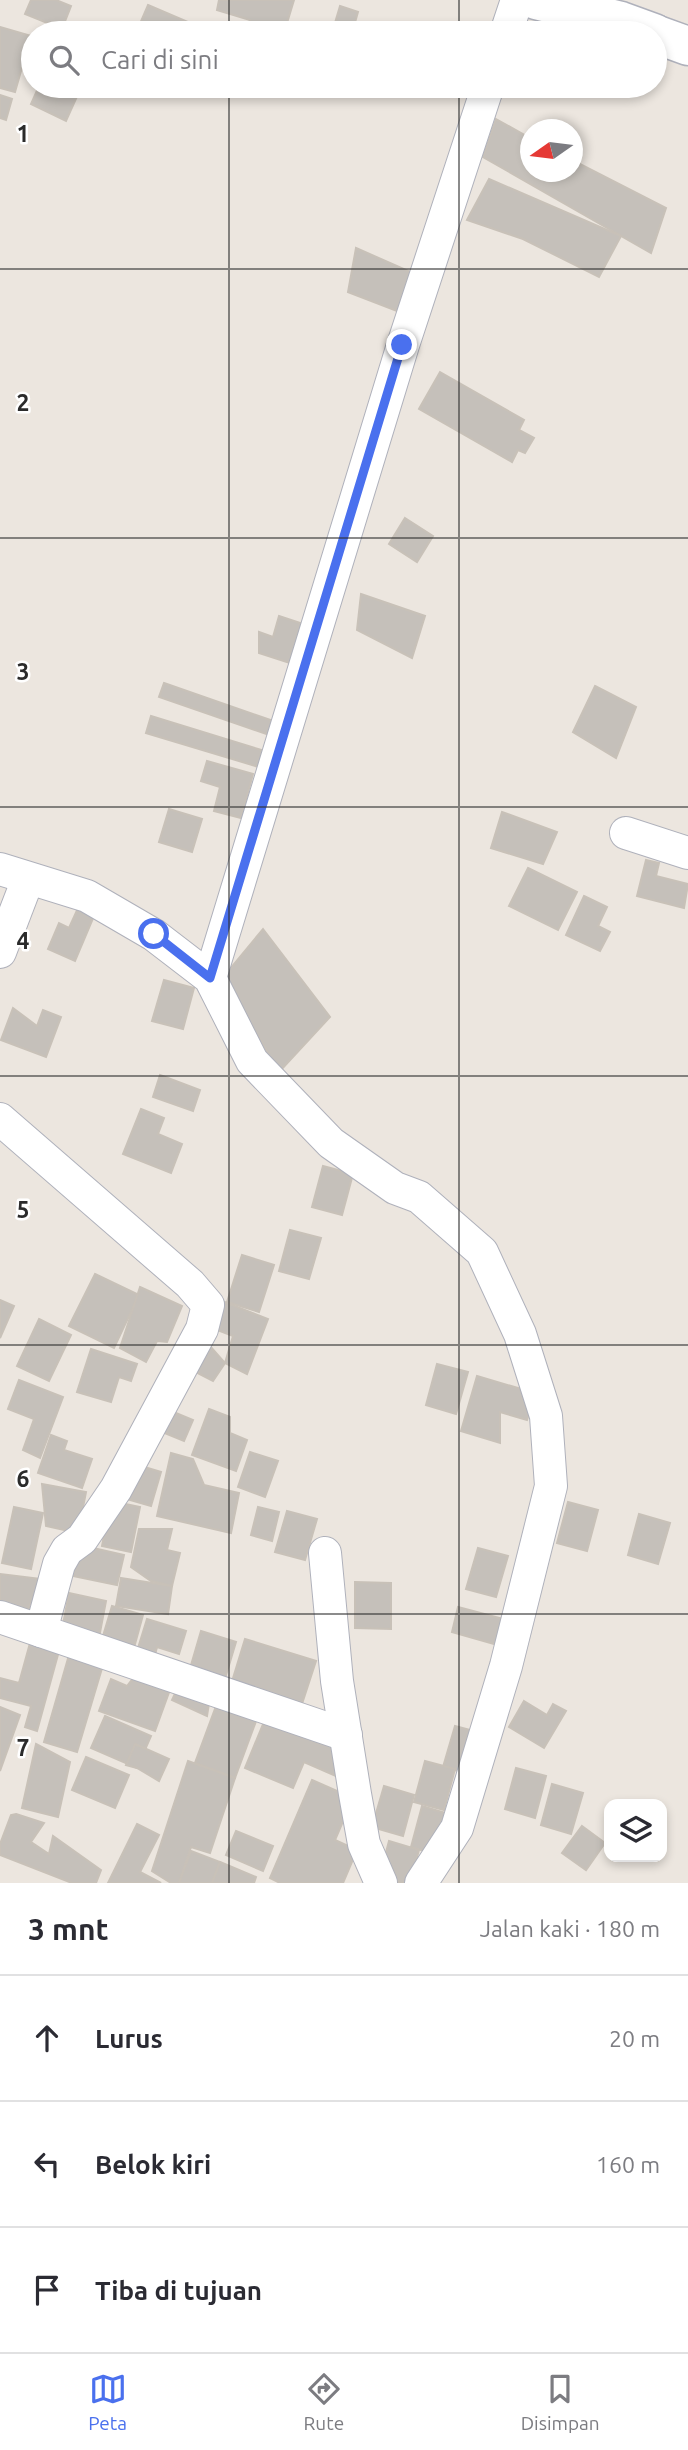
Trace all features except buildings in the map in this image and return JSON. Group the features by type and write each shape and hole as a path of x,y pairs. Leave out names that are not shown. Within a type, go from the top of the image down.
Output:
{"street":[{"path":"510,21 517,0"},
{"path":"536,0 621,21"},
{"path":"667,38 688,46"},
{"path":"210,978 402,345 484,98"},
{"path":"626,833 688,853"},
{"path":"0,952 14,874 87,896 154,934 210,978 252,1061 331,1143 395,1188 419,1197 482,1252 520,1334 546,1416 551,1486 506,1666 457,1828 421,1883"},
{"path":"0,1119 190,1284 208,1305 202,1329 116,1489 82,1539 67,1550 59,1564 41,1631"},
{"path":"325,1553 337,1681 364,1844 381,1883"},
{"path":"0,1617 346,1735"}],"route":[{"path":"154,934 210,978 402,345"}]}
